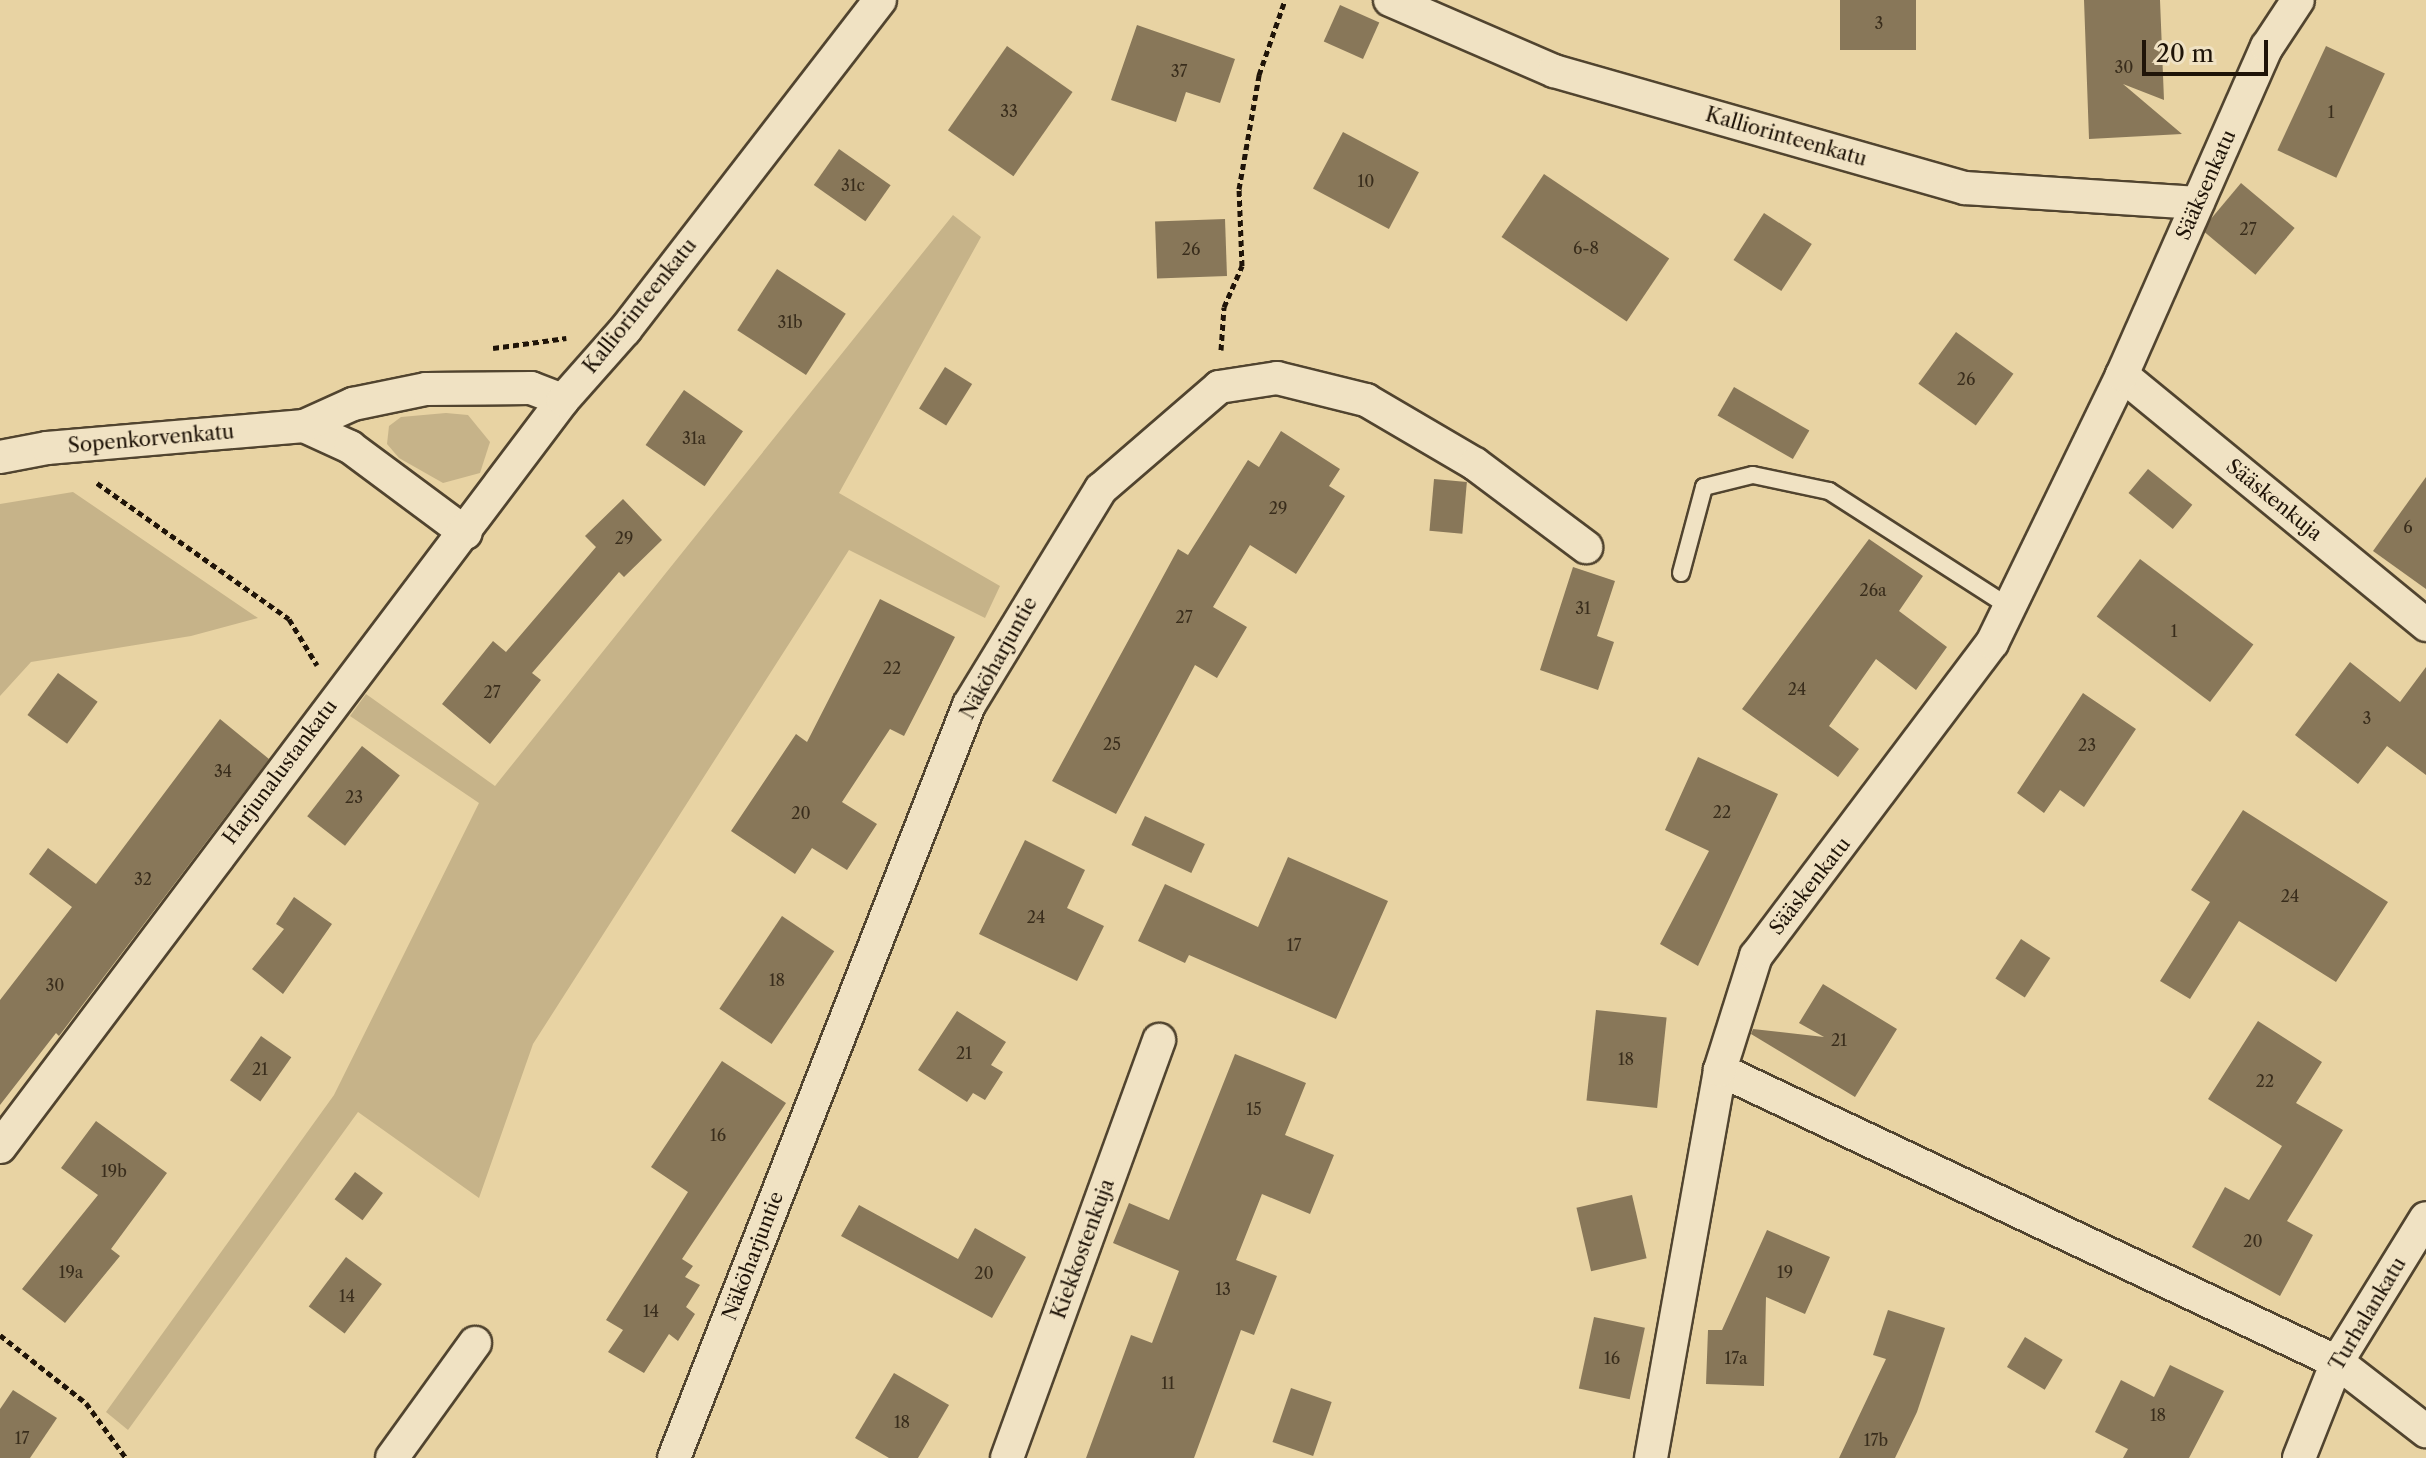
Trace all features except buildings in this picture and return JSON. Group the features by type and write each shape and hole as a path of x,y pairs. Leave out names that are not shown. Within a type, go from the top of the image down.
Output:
{"street":[{"name":"Kalliorinteenkatu","path":"563,400 625,330 880,0"},
{"name":"Kalliorinteenkatu","path":"1390,0 1554,71 1965,188 2198,203"},
{"name":"Sääksenkatu","path":"2122,375 2267,47 2298,0"},
{"name":"Sääskenkatu","path":"1651,1458 1720,1070 1756,956 1915,751 1992,643 2122,375"},
{"name":"Sääskenkuja","path":"2122,375 2426,625"},
{"path":"1219,387 1277,378 1366,400 1475,464 1586,547"},
{"name":"Näköharjuntie","path":"674,1458 969,705 1101,489 1219,387"},
{"path":"304,426 353,404 426,389 531,388 563,400"},
{"name":"Harjunalustankatu","path":"0,1147 336,697 466,533 563,400"},
{"path":"304,426 350,447 466,533"},
{"name":"Sopenkorvenkatu","path":"0,457 47,448 304,426"},
{"name":"Kiekkostenkuja","path":"1007,1458 1159,1040"},
{"path":"1720,1070 2337,1362 2426,1431"},
{"name":"Turhalankatu","path":"2299,1458 2337,1362 2426,1218"},
{"path":"392,1458 475,1343"}],"lane":[{"path":"1681,573 1704,487 1753,475 1829,491 2010,607"}],"path":[{"path":"1219,387 1224,307 1242,266 1241,175 1259,75 1285,0"},
{"path":"47,448 289,619 336,697"},
{"path":"0,1335 86,1403 126,1458"}],"shaded area":[{"path":"953,215 981,237 839,493 1000,586 985,618 849,550 533,1044 479,1198 358,1112 128,1430 106,1412 334,1095 479,803 350,716 366,694 495,786"},
{"path":"446,413 468,415 490,442 480,473 443,483 399,458 387,444 389,426 401,417"},
{"path":"73,492 258,618 191,636 31,662 0,696 0,504"}]}
